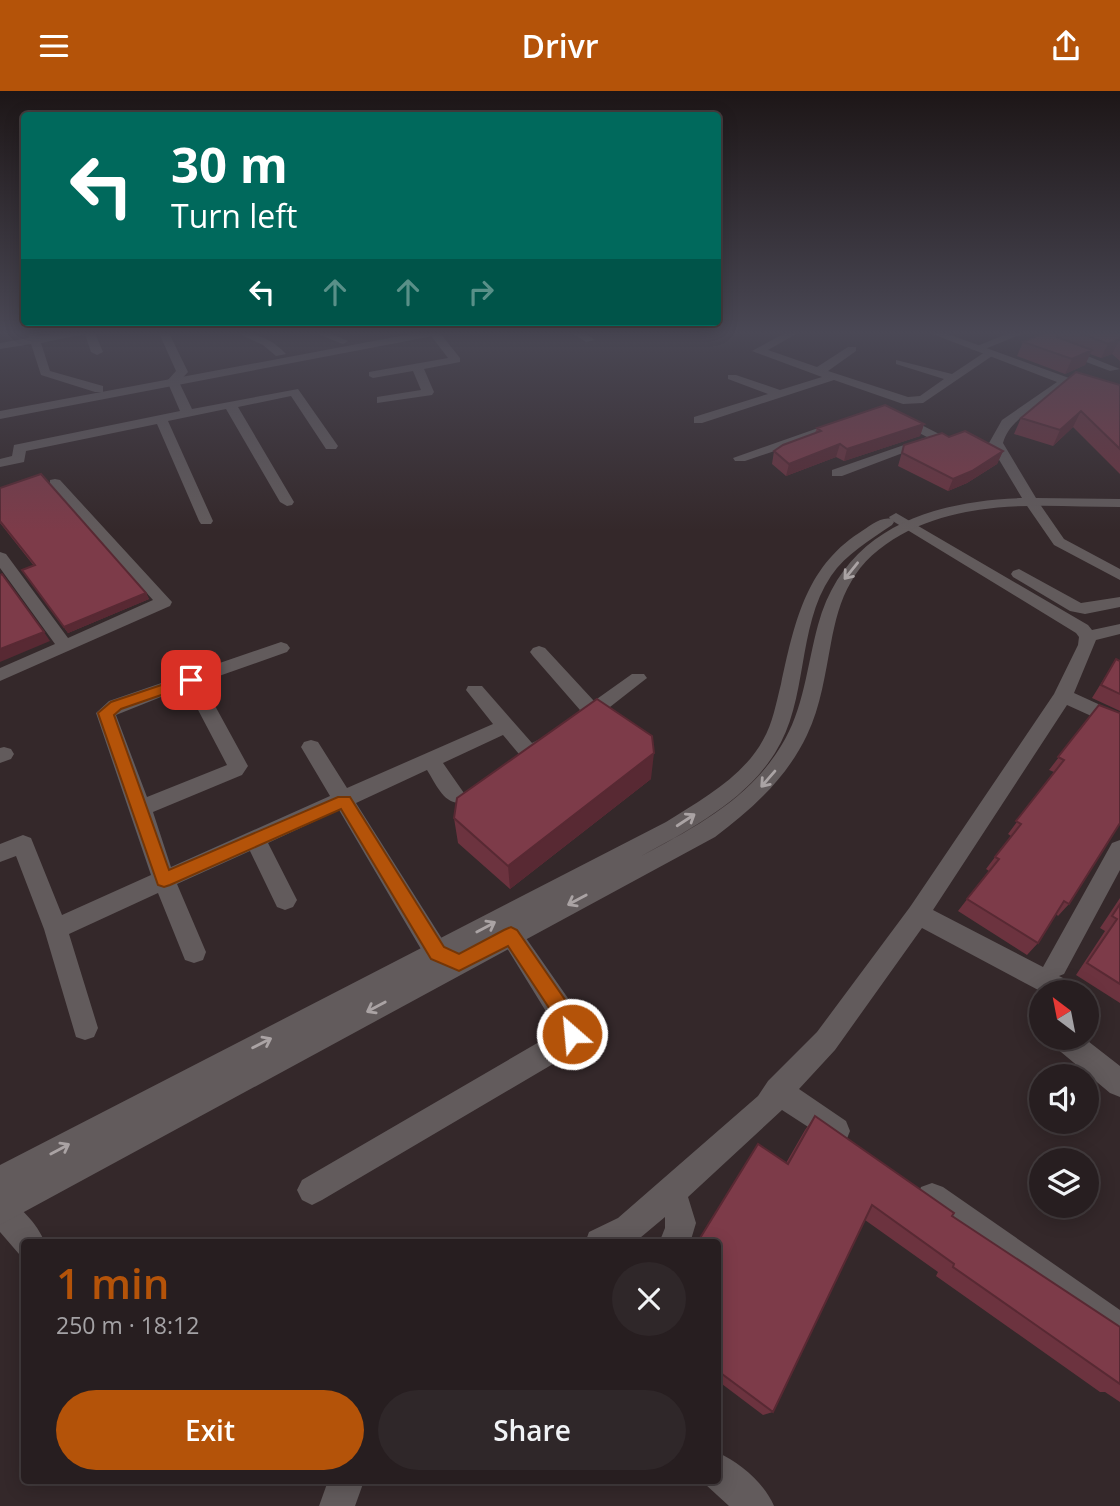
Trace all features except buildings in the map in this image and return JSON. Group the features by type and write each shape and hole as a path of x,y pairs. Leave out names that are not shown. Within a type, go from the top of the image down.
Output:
{"street":[{"path":"0,408 47,399"},
{"path":"0,415 74,399"},
{"path":"183,399 187,413"},
{"path":"0,463 19,459 19,448 256,399"},
{"path":"299,399 331,446"},
{"path":"381,400 386,399"},
{"path":"698,420 764,399"},
{"path":"901,399 907,401"},
{"path":"837,473 938,437 883,409 923,399"},
{"path":"1040,399 1005,424 997,434 996,443 1059,542 1120,575"},
{"path":"229,404 287,502"},
{"path":"740,458 857,418"},
{"path":"161,419 206,521"},
{"path":"0,675 164,603 55,483"},
{"path":"0,1181 674,828 715,801 768,750 782,720 804,614 816,585 846,550 903,521 943,512 1029,498 1120,491"},
{"path":"1029,498 1120,503"},
{"path":"609,1239 629,1230 768,1106 778,1091 826,1041 918,913 1063,696 1087,645 1088,637 1082,629 903,521"},
{"path":"26,1239 0,1210 707,831 749,800 776,769 805,717 835,598 844,579 903,521"},
{"path":"948,532 1076,607 1085,609 1120,602"},
{"path":"0,557 66,647"},
{"path":"1088,637 1120,629"},
{"path":"194,951 164,880 106,713 116,706 281,649"},
{"path":"539,652 592,711"},
{"path":"475,690 531,755 638,678"},
{"path":"141,808 238,766 191,680"},
{"path":"1063,696 1120,722"},
{"path":"56,929 506,726"},
{"path":"311,747 437,953 459,963"},
{"path":"431,761 456,796"},
{"path":"255,840 285,900"},
{"path":"0,853 23,844 56,929 85,1028"},
{"path":"1055,966 1120,849"},
{"path":"918,913 1044,980"},
{"path":"312,1190 566,1042 572,1034 570,1023 511,935"},
{"path":"1079,1050 1120,1083"},
{"path":"778,1091 858,1146"},
{"path":"915,1186 1120,1329"},
{"path":"671,1193 683,1228 676,1239"},
{"path":"721,1474 757,1506"},
{"path":"337,1506 345,1484"}],"route":[{"path":"191,680 116,706 106,713 164,880 344,801 437,953 459,963 511,935 570,1023 572,1034"}]}
